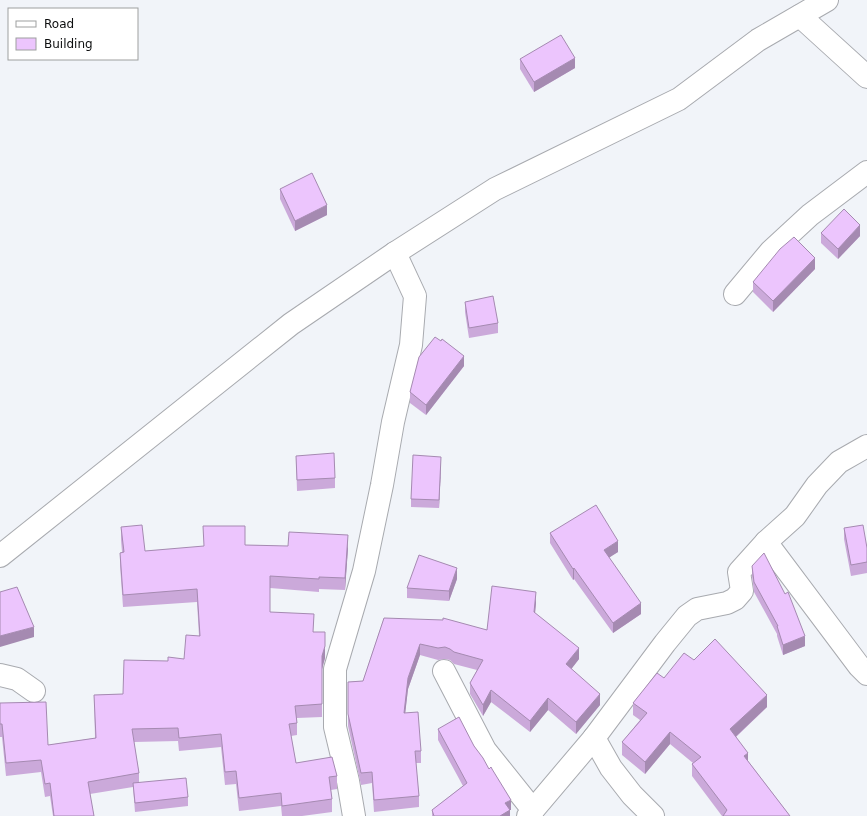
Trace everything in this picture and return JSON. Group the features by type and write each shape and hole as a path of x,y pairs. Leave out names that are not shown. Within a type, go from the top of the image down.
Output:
{"street":[{"path":"0,556 169,423 290,324 395,253 495,189 679,99 758,40 827,0"},
{"path":"800,16 867,77"},
{"path":"735,294 771,251 810,215 867,172"},
{"path":"354,816 348,781 335,728 335,669 364,571 382,485 393,422 411,345 415,296 395,253"},
{"path":"444,671 486,750 531,813 594,738 687,616 697,609 735,599 742,591 739,572 766,542 795,516 817,485 839,462 867,446"},
{"path":"766,542 859,666 867,674"},
{"path":"0,675 17,679 34,691"},
{"path":"594,738 611,768 632,796 653,816"}],"building":[{"path":"561,35 575,58 534,82 520,59"},
{"path":"312,173 327,205 295,221 280,189"},
{"path":"844,209 860,225 838,249 821,233"},
{"path":"794,237 815,258 773,301 753,282 780,249"},
{"path":"493,296 498,323 469,328 465,302"},
{"path":"435,337 441,341 442,339 464,356 426,405 410,392 419,357"},
{"path":"334,453 335,478 297,480 296,456"},
{"path":"413,455 441,457 439,500 411,499"},
{"path":"596,505 618,541 604,550 641,603 613,623 574,568 573,569 550,533"},
{"path":"142,525 145,551 204,546 203,526 245,526 245,545 288,546 289,532 348,535 345,578 319,577 319,579 270,576 270,612 314,614 313,632 325,632 325,646 322,656 322,704 295,706 297,723 289,724 296,763 332,757 337,776 329,777 332,799 282,806 281,793 239,798 236,771 225,772 221,734 179,738 178,728 132,729 139,773 88,782 94,816 54,816 50,783 45,784 41,760 6,763 2,724 0,724 0,703 46,702 48,745 96,738 94,695 123,694 124,660 168,661 168,657 184,659 186,635 200,636 197,589 123,595 120,553 124,552 121,527"},
{"path":"863,525 867,548 867,562 851,565 844,528"},
{"path":"764,553 785,594 788,592 805,636 783,645 778,626 754,582 752,566"},
{"path":"419,555 457,568 449,591 407,588"},
{"path":"492,586 536,592 534,612 579,648 566,664 600,694 576,722 548,698 530,721 491,690 483,705 470,683 483,660 454,652 445,647 438,648 420,644 408,678 404,713 418,712 421,751 415,751 419,796 374,800 372,772 361,773 348,714 348,682 363,681 384,618 443,620 443,618 487,630"},
{"path":"17,587 34,627 0,636 0,592"},
{"path":"715,639 767,695 730,729 748,753 744,756 790,816 723,816 727,810 692,764 701,757 670,732 645,762 622,742 647,713 633,703 657,673 664,678 684,653 694,660"},
{"path":"459,717 474,746 489,769 491,767 511,800 505,803 510,810 500,816 434,816 432,810 467,783 438,729"},
{"path":"186,778 188,797 135,803 133,783"}]}
